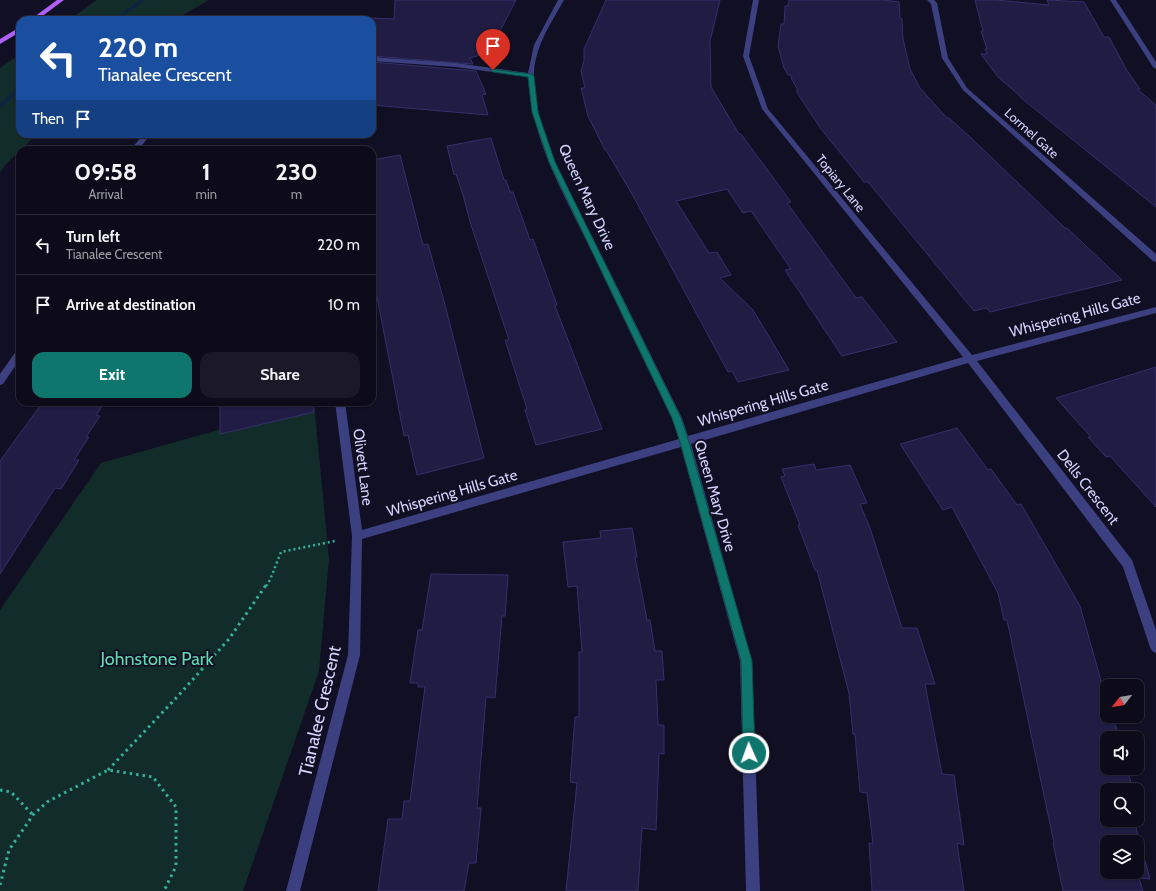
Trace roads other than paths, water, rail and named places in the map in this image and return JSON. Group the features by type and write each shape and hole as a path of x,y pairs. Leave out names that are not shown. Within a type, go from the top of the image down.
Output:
{"main road":[{"path":"39,16 61,0"},
{"path":"0,42 16,32"}],"street":[{"name":"Queen Mary Drive","path":"561,0 532,59 531,76 535,112 552,162 677,418 685,442 746,661 753,891"},
{"name":"Topiary Lane","path":"756,0 746,56 765,110 970,359"},
{"name":"Lormel Gate","path":"930,0 934,3 945,58 965,89 1156,259"},
{"path":"1113,0 1156,67"},
{"path":"376,59 456,65 531,76"},
{"path":"138,146 144,138"},
{"name":"Whispering Hills Gate","path":"357,536 970,359 1156,310"},
{"path":"0,381 16,358"},
{"name":"Dells Crescent","path":"970,359 1128,564 1156,647"},
{"name":"Olivett Lane","path":"341,406 357,536"},
{"name":"Tianalee Crescent","path":"293,891 354,655 357,536"}],"waterway":[{"path":"121,16 143,0"},
{"path":"0,106 16,92"}],"park label":[{"name":"Johnstone Park","path":"157,659"}]}
